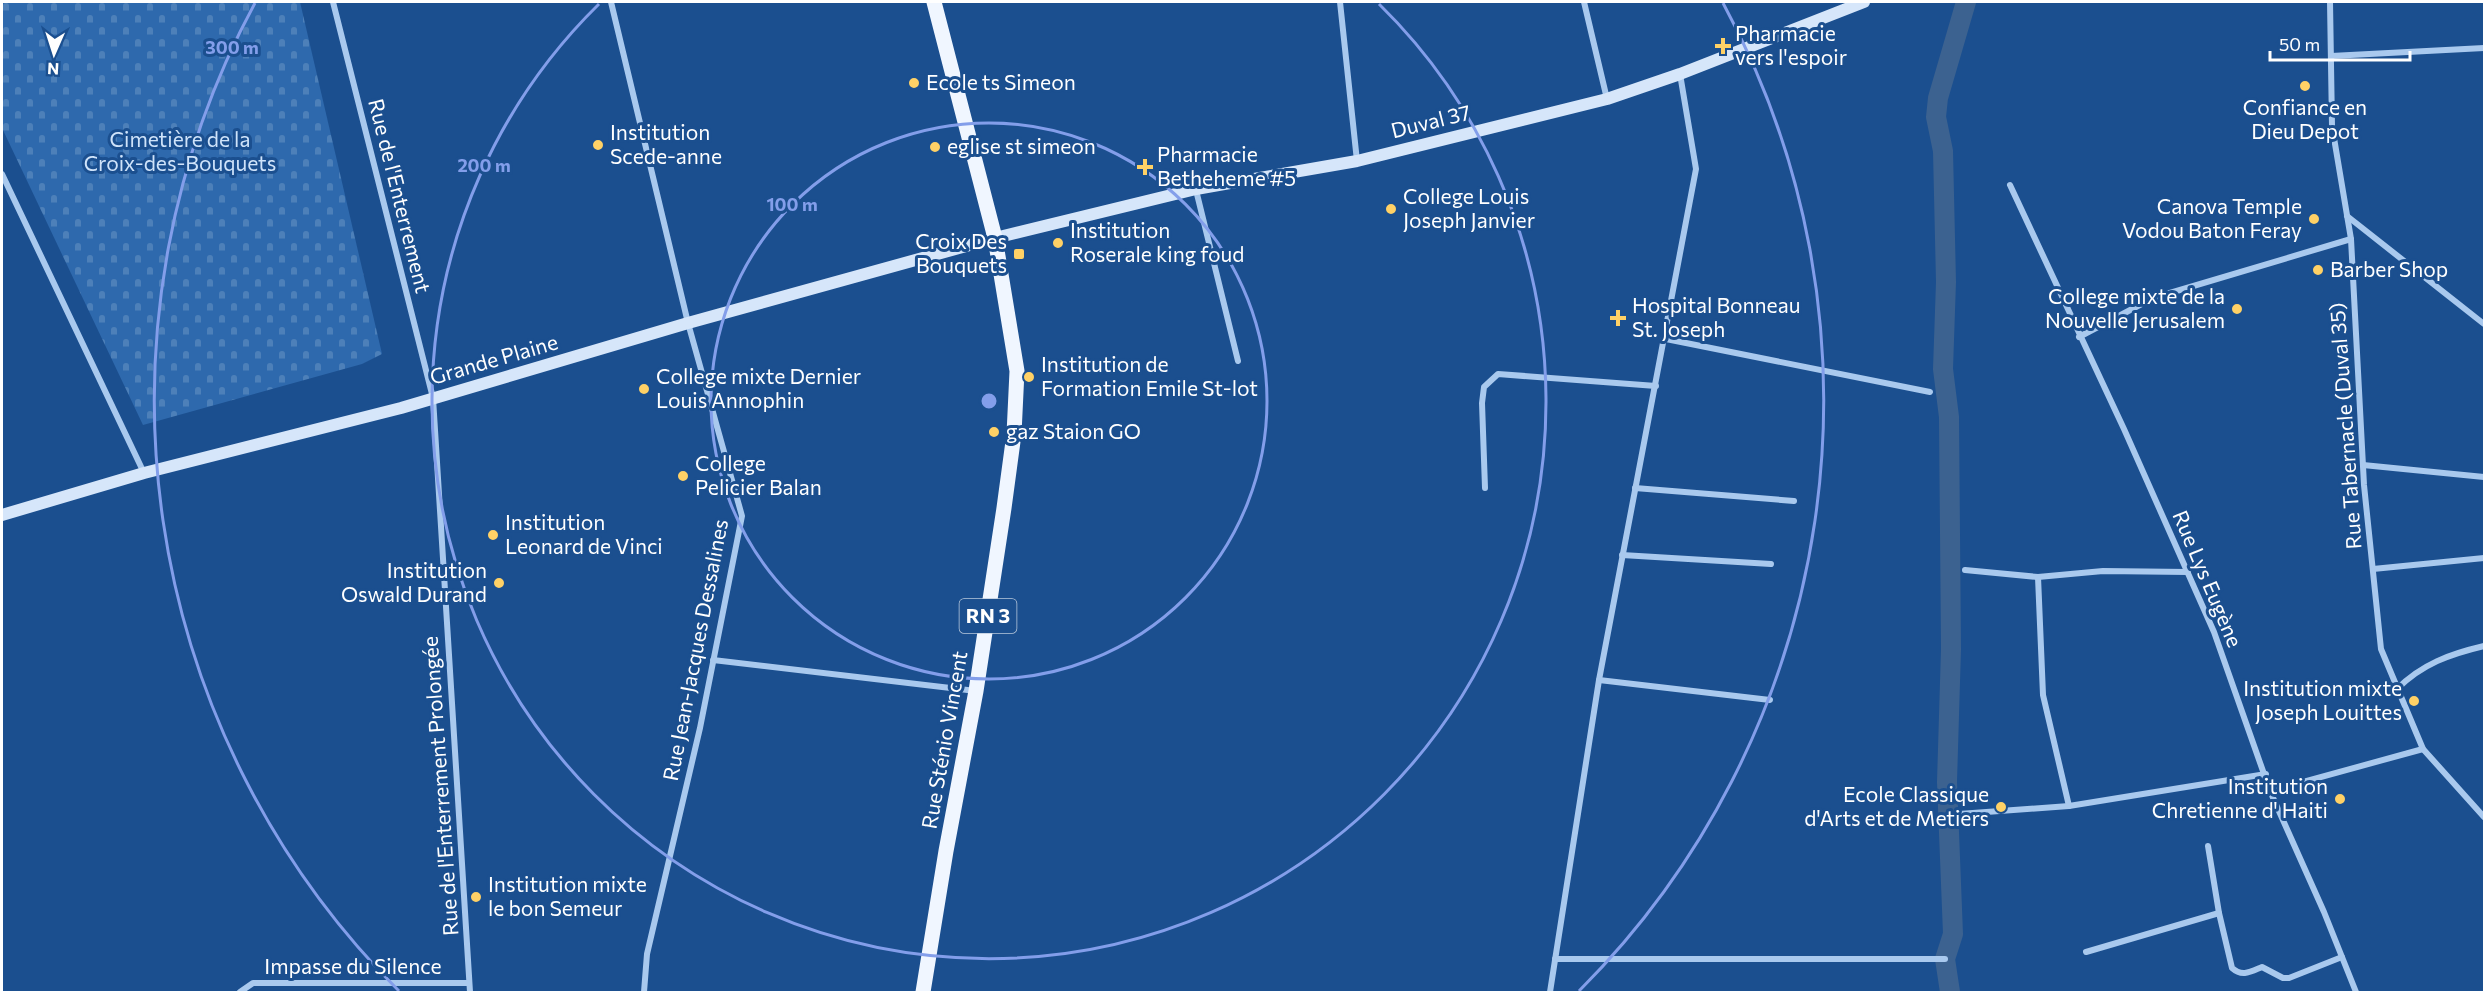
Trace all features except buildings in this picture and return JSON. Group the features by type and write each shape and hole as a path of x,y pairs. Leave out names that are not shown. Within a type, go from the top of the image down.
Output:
{"main road":[{"name":"Rue Sténio Vincent","path":"923,993 946,851 976,691 1006,498 1017,371 995,238 934,2"}],"street":[{"name":"Rue de l'Enterrement","path":"333,2 433,398"},
{"name":"Rue Jean-Jacques Dessalines","path":"611,2 688,323 742,516 713,660 647,954 644,993"},
{"path":"1340,2 1357,160"},
{"path":"1584,2 1607,99"},
{"name":"Duval 37","path":"995,238 1196,189 1357,160 1607,99 1680,74 1864,2"},
{"name":"Rue Tabernacle (Duval 35)","path":"2330,2 2332,126 2351,239 2363,465 2381,649 2423,748 2484,817"},
{"path":"2331,56 2484,48"},
{"path":"1550,993 1599,680 1666,339 1696,169 1680,74"},
{"path":"2,174 144,473"},
{"name":"Rue Lys Eugène","path":"2010,185 2214,632 2266,774 2270,791 2356,993"},
{"path":"1196,189 1238,361"},
{"path":"2347,215 2484,324"},
{"name":"Grande Plaine","path":"2,515 144,473 433,398 688,323 995,238"},
{"path":"2079,338 2153,298 2351,239"},
{"path":"1666,339 1930,392"},
{"path":"1485,488 1482,403 1484,387 1498,374 1656,386"},
{"name":"Rue de l'Enterrement Prolongée","path":"433,398 470,993"},
{"path":"2363,465 2484,477"},
{"path":"1635,488 1794,501"},
{"path":"1622,555 1770,564"},
{"path":"2373,569 2484,558"},
{"path":"1965,570 2038,577 2103,571 2188,572"},
{"path":"2038,577 2043,695 2069,806"},
{"path":"2397,689 2415,670 2462,651 2484,646"},
{"path":"713,660 976,691"},
{"path":"1599,680 1770,700"},
{"path":"2270,791 2423,748"},
{"path":"1959,814 2069,806 2266,774"},
{"path":"2208,846 2219,913 2232,968 2237,973 2242,975 2262,968 2283,978 2289,978 2342,957"},
{"path":"2086,952 2219,913"},
{"path":"1555,959 1946,959"},
{"name":"Impasse du Silence","path":"240,993 253,983 469,983"}],"green space":[{"name":"Cimetière de la Croix-des-Bouquets","path":"2,2 300,2 382,354 362,364 143,425 2,128"}],"waterway":[{"path":"1950,992 1945,959 1953,934 1947,782 1951,649 1949,417 1943,369 1946,282 1943,151 1936,117 1938,98 1966,2"}],"place":[{"name":"Pharmacie vers l'espoir","path":"1723,46"},
{"name":"Ecole ts Simeon","path":"914,83"},
{"name":"Confiance en Dieu Depot","path":"2305,86"},
{"name":"Institution Scede-anne","path":"598,145"},
{"name":"eglise st simeon","path":"935,147"},
{"name":"Pharmacie Betheheme #5","path":"1145,167"},
{"name":"College Louis Joseph Janvier","path":"1391,209"},
{"name":"Canova Temple Vodou Baton Feray","path":"2314,219"},
{"name":"Institution Roserale king foud","path":"1058,243"},
{"name":"Croix Des Bouquets","path":"1019,254"},
{"name":"Barber Shop","path":"2318,270"},
{"name":"College mixte de la Nouvelle Jerusalem","path":"2237,309"},
{"name":"Hospital Bonneau St. Joseph","path":"1618,318"},
{"name":"Institution de Formation Emile St-lot","path":"1029,377"},
{"name":"College mixte Dernier Louis Annophin","path":"644,389"},
{"name":"gaz Staion GO","path":"994,432"},
{"name":"College Pelicier Balan","path":"683,476"},
{"name":"Institution Leonard de Vinci","path":"493,535"},
{"name":"Institution Oswald Durand","path":"499,583"},
{"name":"Institution mixte Joseph Louittes","path":"2414,701"},
{"name":"Institution Chretienne d' Haiti","path":"2340,799"},
{"name":"Ecole Classique d'Arts et de Metiers","path":"2001,807"},
{"name":"Institution mixte le bon Semeur","path":"476,897"}]}
